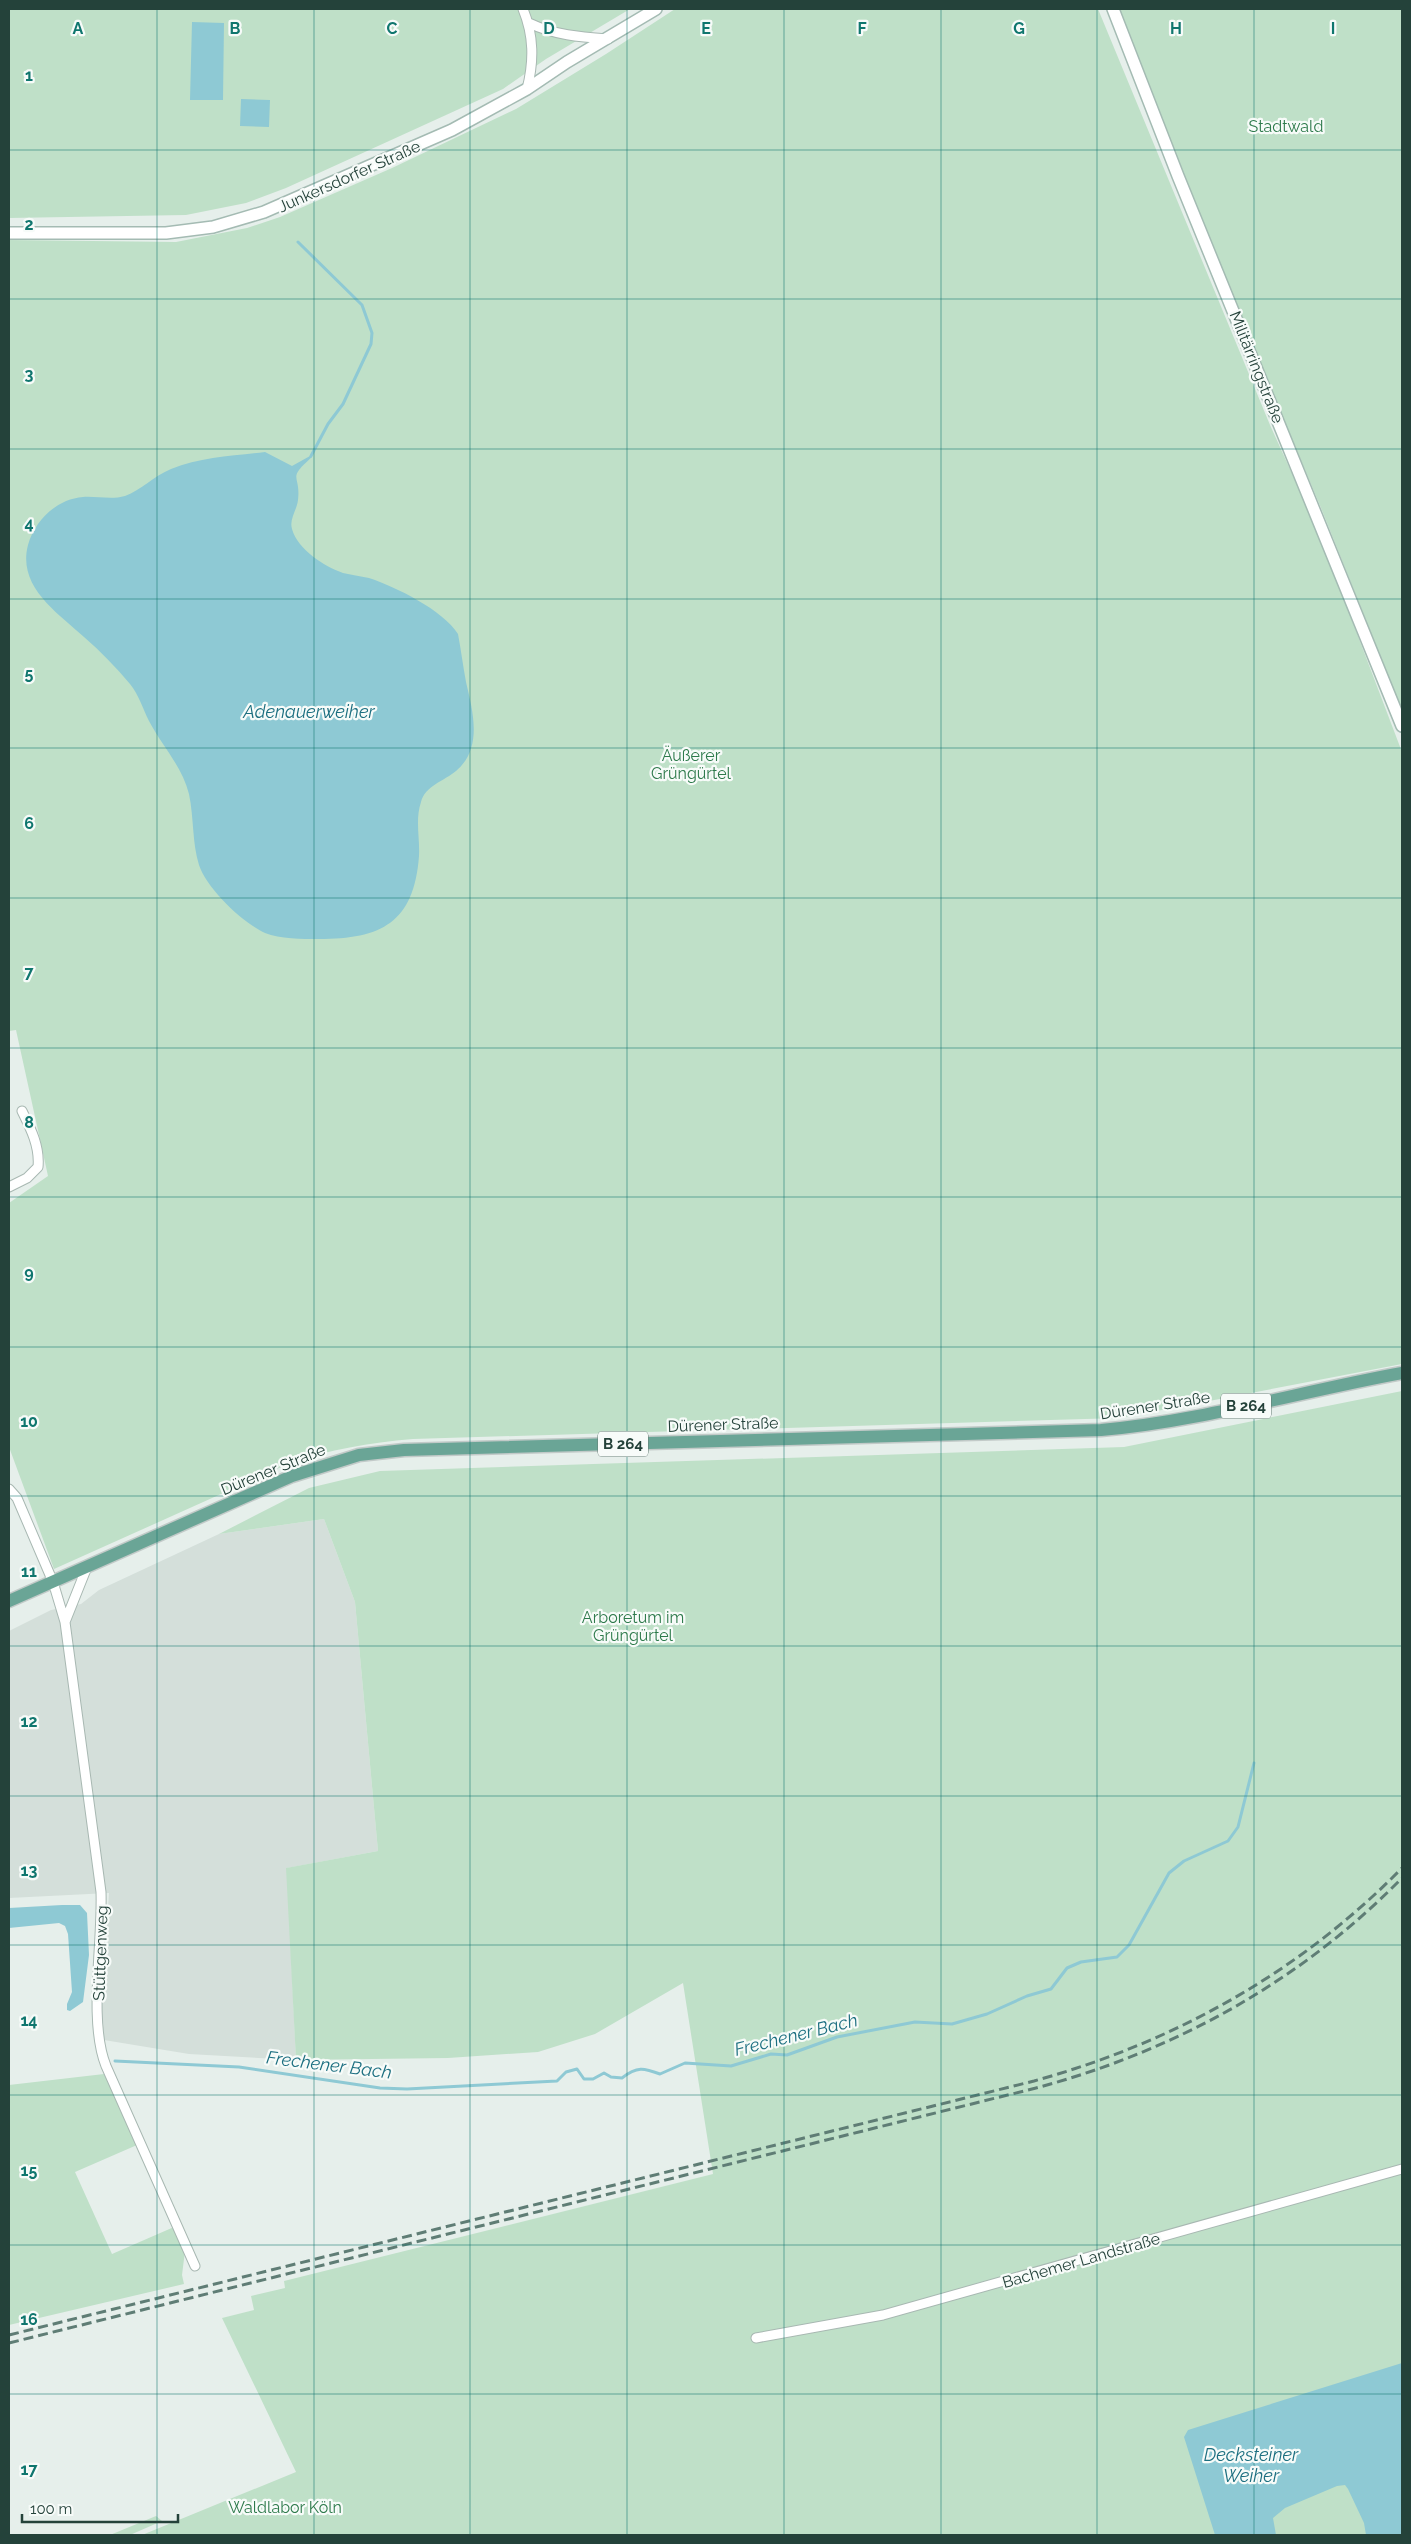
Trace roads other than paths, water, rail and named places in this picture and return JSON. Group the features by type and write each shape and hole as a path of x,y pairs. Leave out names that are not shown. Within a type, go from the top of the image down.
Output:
{"main road":[{"name":"Junkersdorfer Straße","path":"9,232 166,233 238,221 285,205 452,130 526,89 567,62 656,9"},
{"name":"Militärringstraße","path":"1113,9 1178,176 1402,726"},
{"name":"Dürener Straße","path":"9,1601 292,1476 359,1455 404,1450 1101,1430 1171,1421 1402,1373"}],"street":[{"path":"523,9 529,23 533,53 526,89"},
{"path":"529,23 543,30 556,33 608,39"},
{"path":"9,1186 27,1178 38,1167 39,1158 32,1131 22,1111"},
{"name":"Stüttgenweg","path":"9,1489 17,1498 53,1582 65,1622 102,1892 97,2021 105,2064 195,2266"},
{"path":"65,1622 88,1567"},
{"name":"Bachemer Landstraße","path":"756,2338 883,2315 1402,2169"}],"water":[{"path":"192,22 224,23 223,100 190,100"},
{"path":"241,99 270,100 269,127 240,126"},
{"name":"Adenauerweiher","path":"265,452 292,466 310,456 312,457 299,470 296,477 298,500 291,525 295,537 306,550 320,562 336,570 380,582 418,600 442,616 458,634 473,717 473,741 470,752 456,771 431,788 423,796 418,816 419,856 416,879 410,897 402,912 390,923 377,930 360,935 312,939 271,935 247,922 227,904 210,884 199,865 195,848 191,803 186,784 177,765 149,721 136,693 108,659 42,598 28,574 26,560 31,536 42,519 56,506 83,497 115,498 125,496 165,472 182,465"},
{"path":"80,1905 87,1913 89,1955 83,2002 70,2011 67,2010 67,2004 72,1992 68,1934 65,1926 59,1923 9,1928 9,1908"},
{"name":"Decksteiner Weiher","path":"1402,2363 1402,2535 1366,2535 1364,2523 1345,2485 1337,2486 1285,2508 1273,2518 1276,2535 1215,2535 1184,2437 1188,2430"}],"waterway":[{"path":"298,242 362,305 372,333 371,344 343,404 328,424 311,456"},
{"name":"Frechener Bach","path":"115,2061 239,2067 380,2088 407,2089 557,2081 566,2072 577,2069 584,2079 593,2079 604,2073 611,2077 622,2078 632,2071 641,2069 660,2074 685,2063 731,2066 771,2054 787,2055 837,2037 915,2022 952,2024 987,2014 1027,1996 1051,1989 1067,1968 1081,1962 1117,1957 1129,1945 1169,1873 1184,1861 1228,1841 1238,1827 1254,1763"}],"railway":[{"path":"9,2335 1034,2081 1086,2065 1137,2046 1186,2024 1233,1999 1278,1971 1321,1940 1363,1905 1402,1868"},
{"path":"9,2343 1036,2088 1087,2073 1138,2054 1233,2008 1278,1980 1322,1949 1363,1915 1402,1878"}],"park label":[{"name":"Stadtwald","path":"1286,126"},
{"name":"Äußerer Grüngürtel","path":"691,764"},
{"name":"Arboretum im Grüngürtel","path":"633,1626"},
{"name":"Waldlabor Köln","path":"285,2507"}]}
